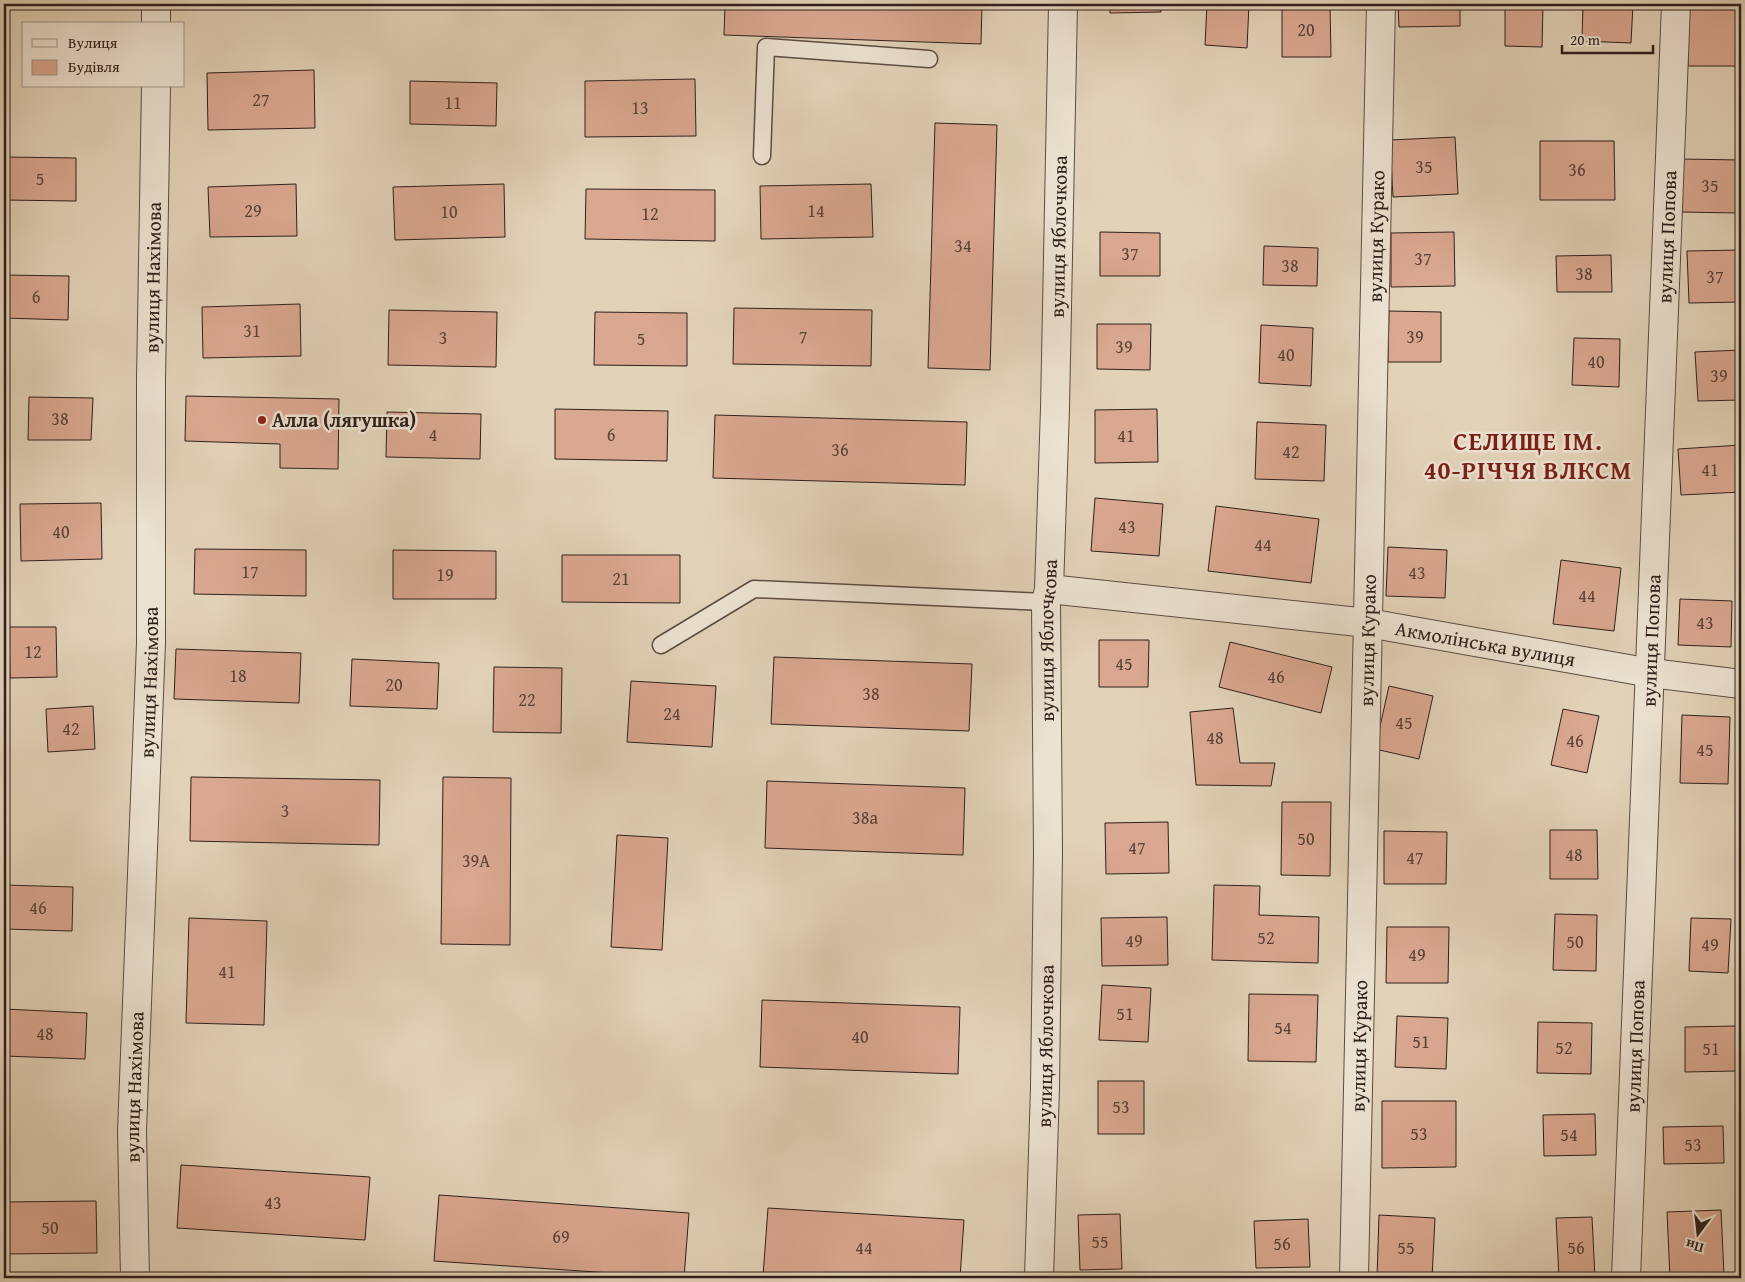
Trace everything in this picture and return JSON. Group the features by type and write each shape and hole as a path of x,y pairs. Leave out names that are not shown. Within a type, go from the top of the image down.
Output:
{"street":[{"path":"156,4 156,22"},
{"name":"вулиця Яблочкова","path":"1039,1278 1045,1088 1048,853 1048,596 1055,408 1063,4"},
{"name":"вулиця Курако","path":"1354,1278 1381,4"},
{"name":"вулиця Попова","path":"1626,1278 1676,4"},
{"name":"вулиця Нахімова","path":"135,1278 132,1131 152,643 151,380 156,88"},
{"name":"Акмолінська вулиця","path":"1048,596 1368,624 1651,673 1741,684"}],"lane":[{"path":"762,156 766,47 930,59"},
{"path":"661,645 754,589 1048,596"}],"building":[{"path":"725,4 982,4 981,44 724,35"},
{"path":"1110,4 1161,4 1161,12 1110,13"},
{"path":"1207,4 1249,4 1247,48 1205,45"},
{"path":"1282,4 1330,4 1331,57 1282,57"},
{"path":"1398,4 1460,4 1460,26 1399,27"},
{"path":"1505,4 1543,4 1542,47 1505,46"},
{"path":"1583,4 1633,4 1631,43 1582,41"},
{"path":"1687,4 1739,4 1738,66 1688,66"},
{"path":"314,70 315,128 208,130 207,73"},
{"path":"695,79 696,136 585,137 585,81"},
{"path":"410,81 497,83 496,126 410,124"},
{"path":"935,123 997,125 990,370 928,368"},
{"path":"1455,137 1458,194 1393,197 1390,140"},
{"path":"1540,141 1614,141 1615,200 1540,200"},
{"path":"4,157 76,158 76,201 4,200"},
{"path":"1682,159 1740,160 1739,213 1681,212"},
{"path":"296,184 297,236 210,237 208,187"},
{"path":"504,184 505,237 395,240 393,187"},
{"path":"871,184 873,237 761,239 760,186"},
{"path":"586,189 715,190 715,241 585,239"},
{"path":"1100,232 1160,233 1160,276 1100,276"},
{"path":"1454,232 1455,286 1391,287 1391,233"},
{"path":"1264,246 1318,248 1317,286 1263,285"},
{"path":"1741,250 1741,302 1689,303 1687,251"},
{"path":"1611,255 1612,292 1557,292 1556,256"},
{"path":"4,275 69,276 68,320 4,318"},
{"path":"300,304 301,356 203,358 202,307"},
{"path":"734,308 872,310 871,366 733,364"},
{"path":"389,310 497,312 496,367 388,365"},
{"path":"1389,311 1441,312 1441,362 1388,362"},
{"path":"595,312 687,313 687,366 594,365"},
{"path":"1097,324 1151,324 1150,370 1097,369"},
{"path":"1261,325 1313,328 1311,386 1259,383"},
{"path":"1574,338 1620,339 1619,387 1572,385"},
{"path":"1741,350 1741,400 1698,401 1695,352"},
{"name":"Алла (лягушка)","path":"186,396 339,399 338,469 280,468 280,444 185,441"},
{"path":"29,397 93,398 91,440 28,440"},
{"path":"555,409 668,411 667,461 555,459"},
{"path":"1157,409 1158,462 1095,463 1095,410"},
{"path":"387,412 481,414 480,459 386,457"},
{"path":"715,415 967,422 965,485 713,478"},
{"path":"1257,422 1326,425 1324,481 1255,479"},
{"path":"1741,445 1741,492 1681,495 1678,449"},
{"path":"1095,498 1163,504 1159,556 1091,551"},
{"path":"101,503 102,559 21,561 20,504"},
{"path":"1216,506 1319,519 1311,583 1208,571"},
{"path":"1388,547 1447,550 1445,598 1386,596"},
{"path":"195,549 306,550 306,596 194,594"},
{"path":"393,550 496,551 496,599 393,599"},
{"path":"562,555 680,555 680,603 562,602"},
{"path":"1561,560 1621,568 1614,631 1553,624"},
{"path":"1680,599 1732,601 1731,647 1678,645"},
{"path":"9,627 56,627 57,677 10,678"},
{"path":"1099,640 1149,640 1148,687 1099,687"},
{"path":"1230,642 1332,667 1321,713 1219,687"},
{"path":"176,649 301,653 299,703 174,699"},
{"path":"774,657 972,664 969,731 771,724"},
{"path":"352,659 439,663 437,709 350,706"},
{"path":"494,667 562,668 561,733 493,732"},
{"path":"631,681 716,686 712,747 627,742"},
{"path":"1389,686 1433,696 1419,759 1375,749"},
{"path":"93,706 95,749 48,752 46,709"},
{"path":"1233,708 1240,763 1275,763 1271,786 1196,785 1190,712"},
{"path":"1563,709 1599,716 1587,773 1551,765"},
{"path":"1682,715 1730,717 1728,784 1680,783"},
{"path":"191,777 380,780 379,845 190,841"},
{"path":"443,777 511,778 510,945 441,944"},
{"path":"767,781 965,788 963,855 765,848"},
{"path":"1282,802 1331,802 1330,876 1281,875"},
{"path":"1168,822 1169,873 1106,874 1105,823"},
{"path":"1550,830 1597,830 1598,879 1550,879"},
{"path":"1384,831 1447,832 1446,884 1384,884"},
{"path":"617,835 668,838 662,950 611,947"},
{"path":"4,885 73,887 72,931 4,929"},
{"path":"1214,885 1260,886 1259,915 1319,917 1318,963 1212,960"},
{"path":"1555,914 1597,915 1596,971 1553,970"},
{"path":"1167,917 1168,965 1102,966 1101,918"},
{"path":"189,918 267,921 264,1025 186,1023"},
{"path":"1691,918 1731,919 1728,973 1689,971"},
{"path":"1387,927 1449,927 1448,983 1386,983"},
{"path":"1102,985 1151,988 1148,1042 1099,1040"},
{"path":"1249,994 1318,995 1316,1062 1248,1061"},
{"path":"762,1000 960,1007 958,1074 760,1067"},
{"path":"4,1009 87,1013 85,1059 4,1056"},
{"path":"1397,1016 1448,1018 1446,1069 1395,1067"},
{"path":"1538,1022 1592,1023 1591,1074 1537,1073"},
{"path":"1736,1026 1737,1071 1685,1072 1685,1027"},
{"path":"1098,1081 1144,1081 1144,1134 1098,1134"},
{"path":"1382,1101 1456,1101 1456,1167 1382,1168"},
{"path":"1595,1114 1596,1155 1544,1156 1543,1115"},
{"path":"1723,1126 1724,1163 1664,1164 1663,1127"},
{"path":"181,1165 370,1177 365,1240 177,1228"},
{"path":"439,1195 689,1213 684,1278 434,1261"},
{"path":"96,1201 97,1253 4,1254 4,1202"},
{"path":"768,1208 964,1220 960,1278 796,1278 763,1276"},
{"path":"1721,1210 1724,1275 1670,1278 1667,1212"},
{"path":"1120,1214 1122,1269 1080,1270 1078,1215"},
{"path":"1379,1215 1435,1218 1432,1278 1377,1278"},
{"path":"1592,1217 1595,1278 1559,1278 1556,1218"},
{"path":"1308,1219 1310,1267 1256,1268 1254,1221"}],"place":[{"name":"Алла (лягушка)","path":"262,420"}],"district":[{"name":"СЕЛИЩЕ ІМ. 40-РІЧЧЯ ВЛКСМ","path":"1528,456"}]}
